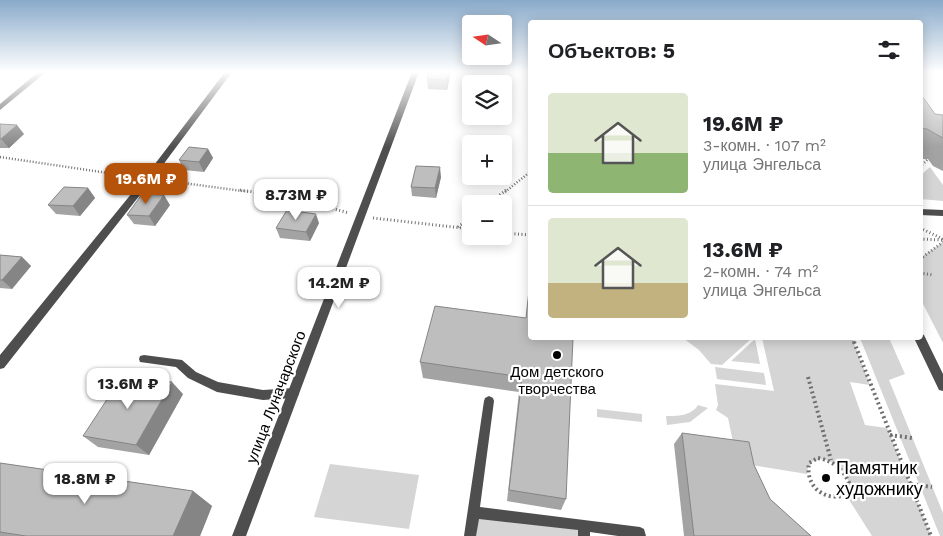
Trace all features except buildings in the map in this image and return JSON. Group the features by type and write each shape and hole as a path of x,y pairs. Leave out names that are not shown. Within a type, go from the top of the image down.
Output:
{"street":[{"path":"0,108 13,97"},
{"path":"0,364 210,97"},
{"name":"улица Луначарского","path":"239,536 407,97"},
{"path":"923,212 943,213"},
{"path":"921,340 943,386"}],"lane":[{"path":"144,360 178,363 192,375 216,387 263,395 294,393"},
{"path":"470,536 488,401"},
{"path":"473,512 584,531 640,533 640,536"}],"path":[{"path":"0,157 290,197 361,217 462,228"},
{"path":"923,164 928,159"},
{"path":"501,195 528,174"},
{"path":"458,228 462,225"},
{"path":"923,230 943,240"},
{"path":"512,234 528,236"},
{"path":"923,239 943,240"},
{"path":"923,257 943,240"},
{"path":"923,274 933,275"},
{"path":"853,340 931,536"},
{"path":"808,377 831,461 844,472 850,485 846,495 841,498 835,498 820,492 814,487 807,474 809,463 813,460 818,458 831,461"},
{"path":"890,435 912,438"},
{"path":"910,484 932,487"}],"shaded area":[{"path":"930,167 943,185 943,201 923,199 923,173"},
{"path":"943,242 943,343 923,304 923,256"},
{"path":"686,340 750,340 722,365 711,364 699,350"},
{"path":"754,340 755,340 760,364 731,361"},
{"path":"762,340 853,340 870,385 850,382 865,425 887,428 931,536 872,536 846,495 849,486 847,477 833,463 816,460 810,464 807,474 751,465 733,442 728,418 716,410 718,405 715,384 774,391"},
{"path":"861,340 890,340 905,374 889,380 943,513 943,536 940,536"},
{"path":"715,367 764,373 766,385 717,379"},
{"path":"698,405 708,408 690,422 667,425 666,416 688,413"},
{"path":"597,409 642,414 642,422 597,417"},
{"path":"330,464 419,475 409,529 314,517"},
{"path":"473,512 584,525 584,536 470,536"}],"place":[{"name":"Дом детского творчества","path":"557,355"},
{"name":"Памятник художнику","path":"826,478"}]}
